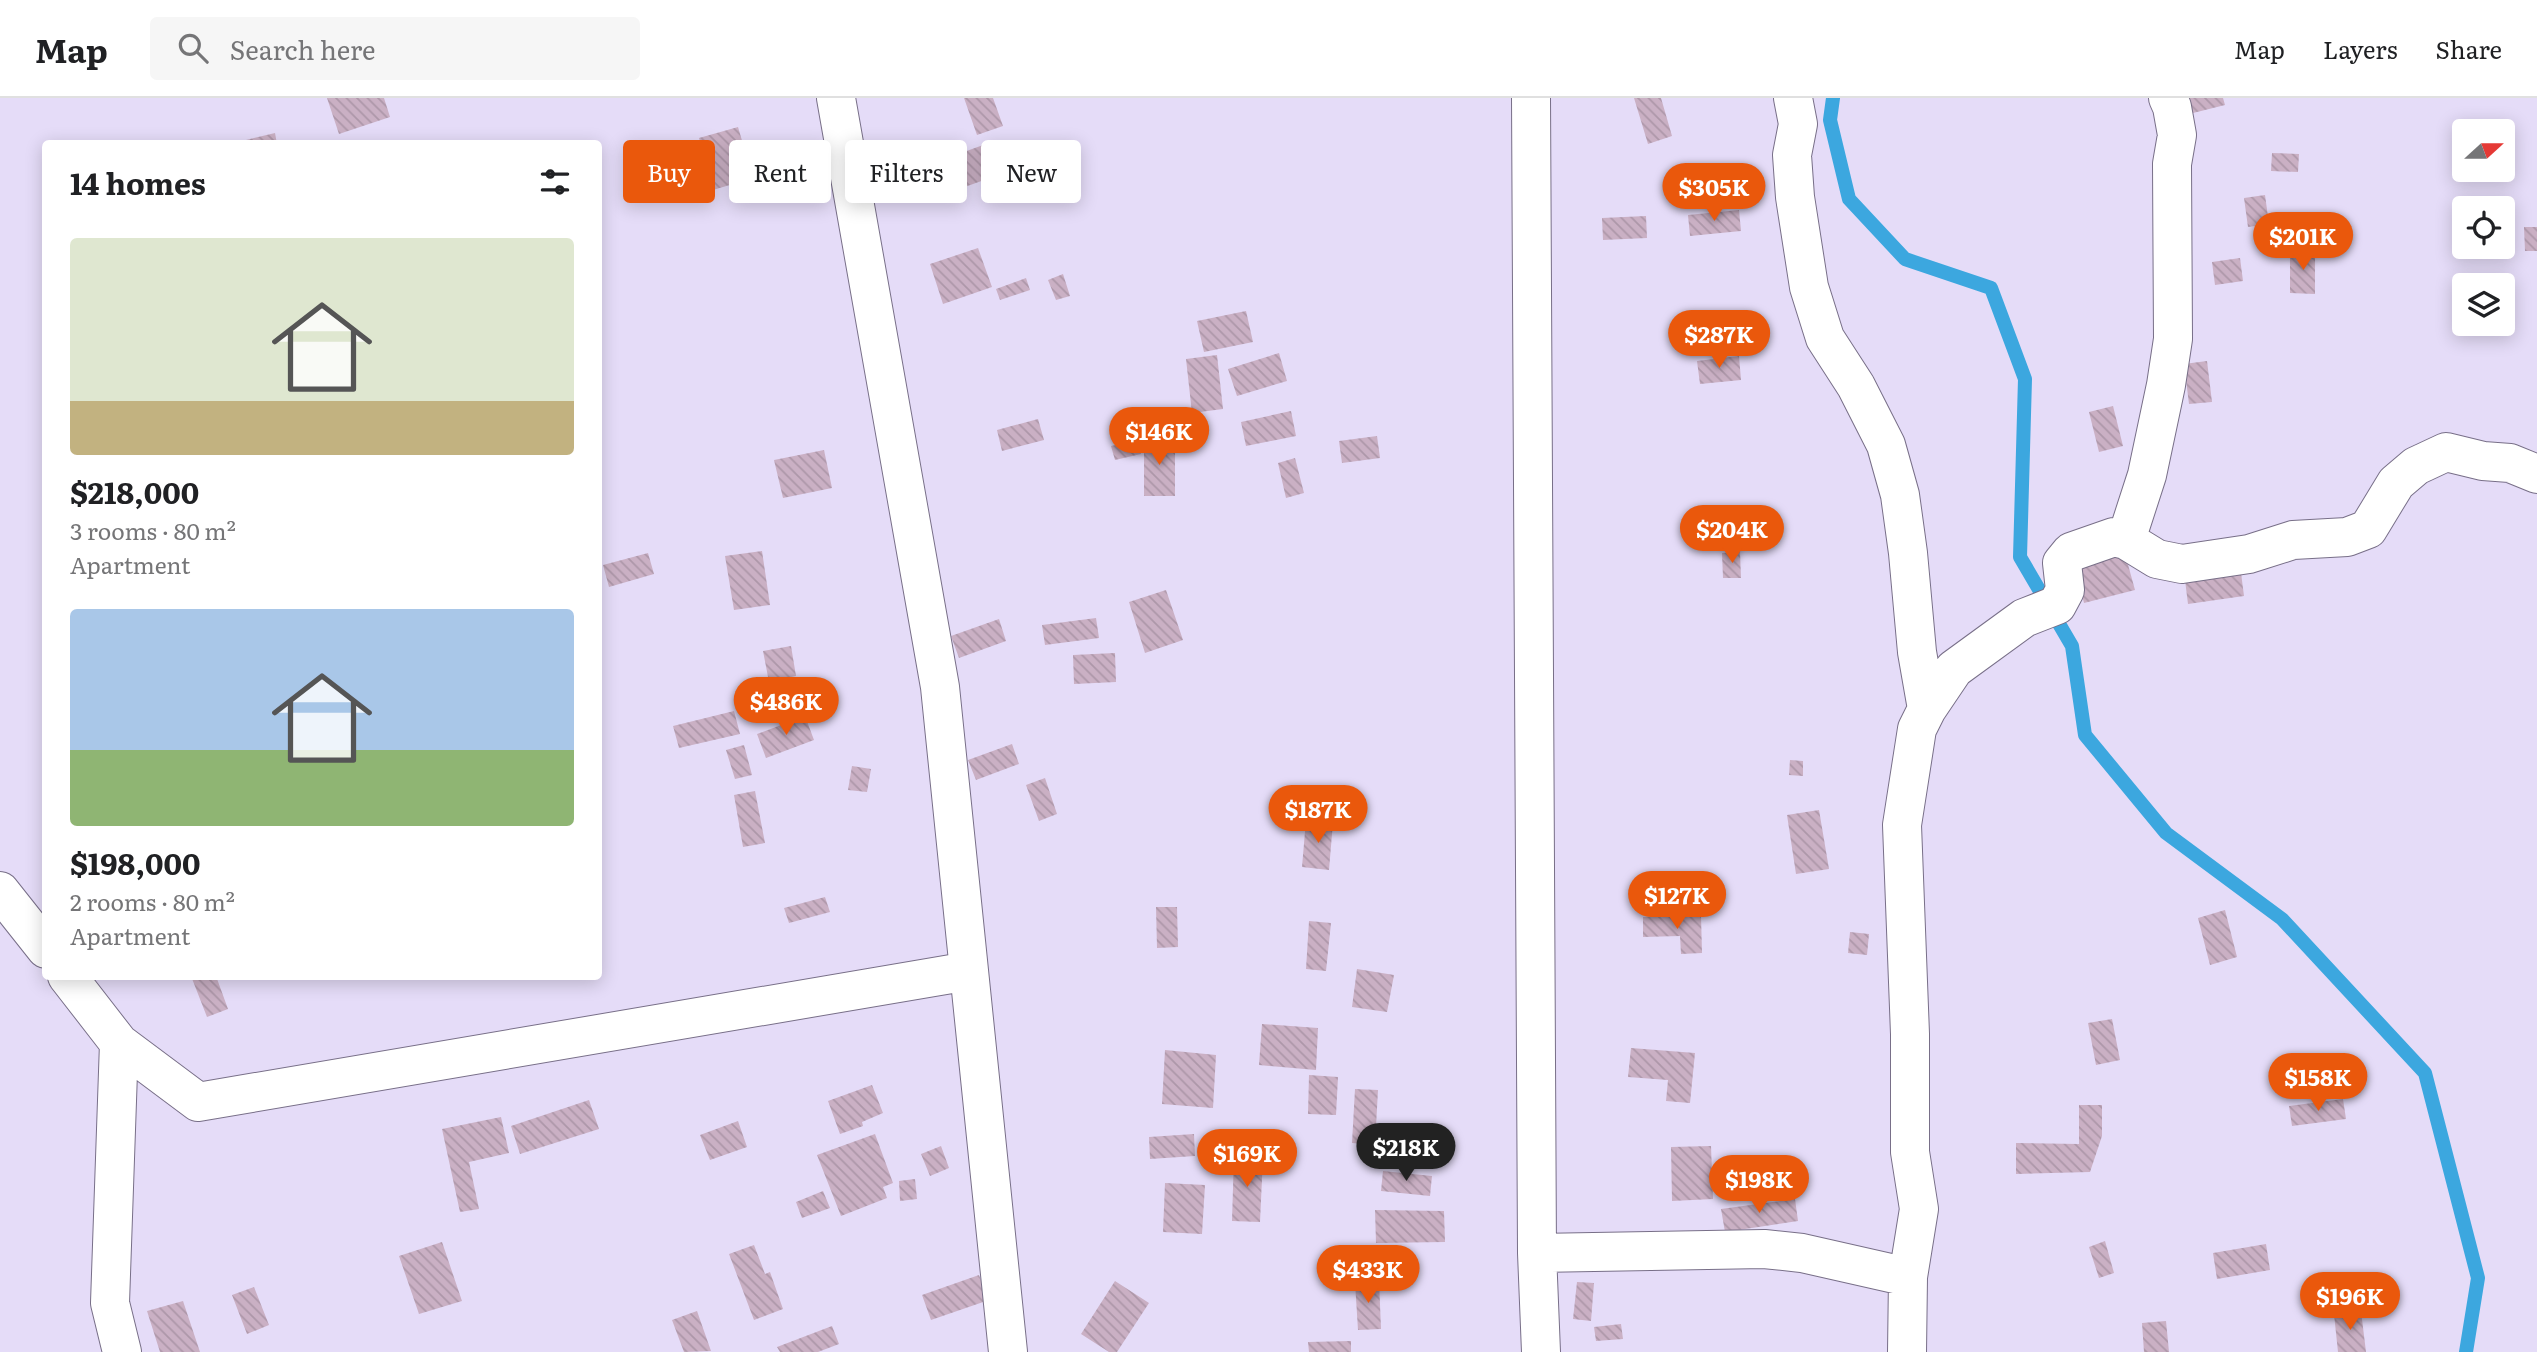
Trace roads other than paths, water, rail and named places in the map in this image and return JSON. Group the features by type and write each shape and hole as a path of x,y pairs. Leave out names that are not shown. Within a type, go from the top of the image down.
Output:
{"street":[{"path":"836,98 940,687 1008,1352"},
{"path":"1531,98 1537,1252 1541,1352"},
{"path":"1793,98 1798,124 1792,155 1795,197 1809,287 1825,338 1856,386 1886,445 1900,495 1917,652 1927,709"},
{"path":"2126,540 2147,475 2173,339 2172,164 2176,135 2168,98"},
{"path":"1907,1352 1908,1277 1919,1209 1910,1152 1910,1034 1902,825 1917,729 1927,709 1954,670 2024,618 2057,605 2065,590 2062,563 2071,552 2114,537 2126,540 2157,559 2182,564 2249,554 2293,540 2347,537 2368,529 2396,483 2416,466 2446,452 2483,461 2510,463 2537,474"},
{"path":"0,891 42,944"},
{"path":"70,980 119,1043 198,1101 969,971"},
{"path":"119,1043 110,1303 122,1352"},
{"path":"1537,1252 1764,1249 1802,1253 1908,1277"}],"waterway":[{"path":"1833,98 1830,120 1849,199 1905,259 1991,288 2025,379 2020,557 2072,646 2085,735 2166,833 2282,919 2425,1073 2478,1278 2466,1352"}]}
